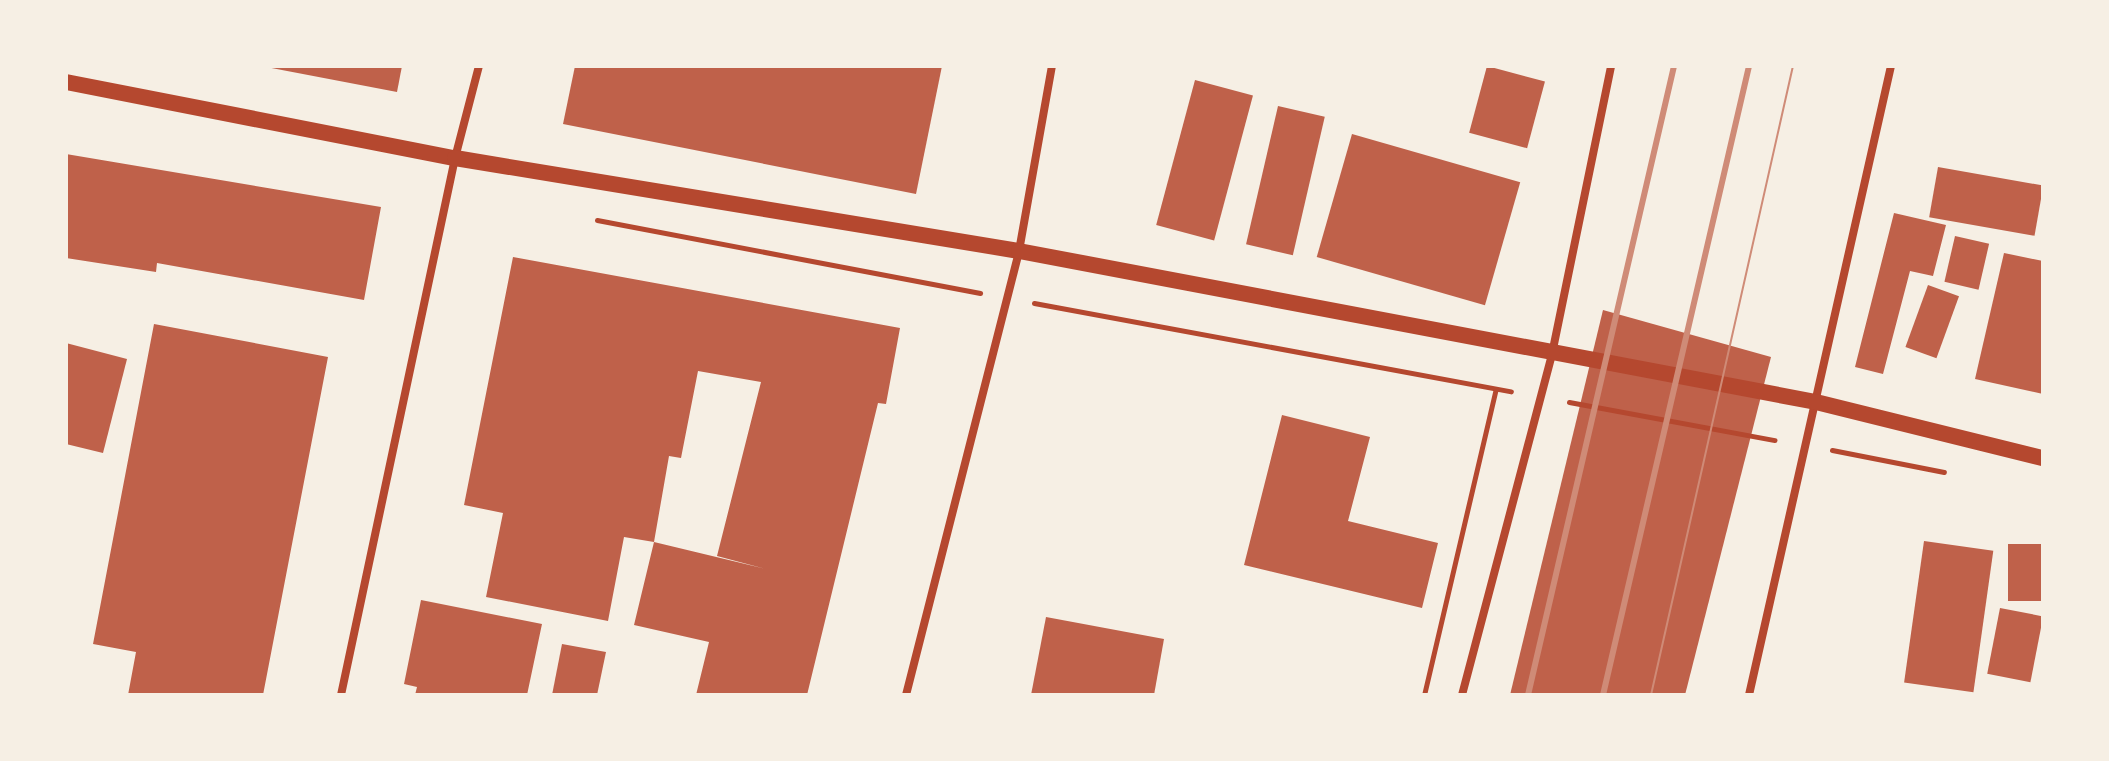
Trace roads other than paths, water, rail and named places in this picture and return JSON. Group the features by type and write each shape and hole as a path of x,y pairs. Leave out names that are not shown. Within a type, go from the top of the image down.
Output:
{"main road":[{"path":"66,82 455,158 1019,251 1816,402 2043,458"}],"street":[{"path":"341,695 455,158 479,66"},
{"path":"906,695 1019,251 1052,66"},
{"path":"1462,695 1552,354 1611,66"},
{"path":"1749,695 1891,66"}],"tram line":[{"path":"1651,695 1793,66"}],"railway":[{"path":"1528,695 1674,66"},
{"path":"1603,695 1749,66"}]}
